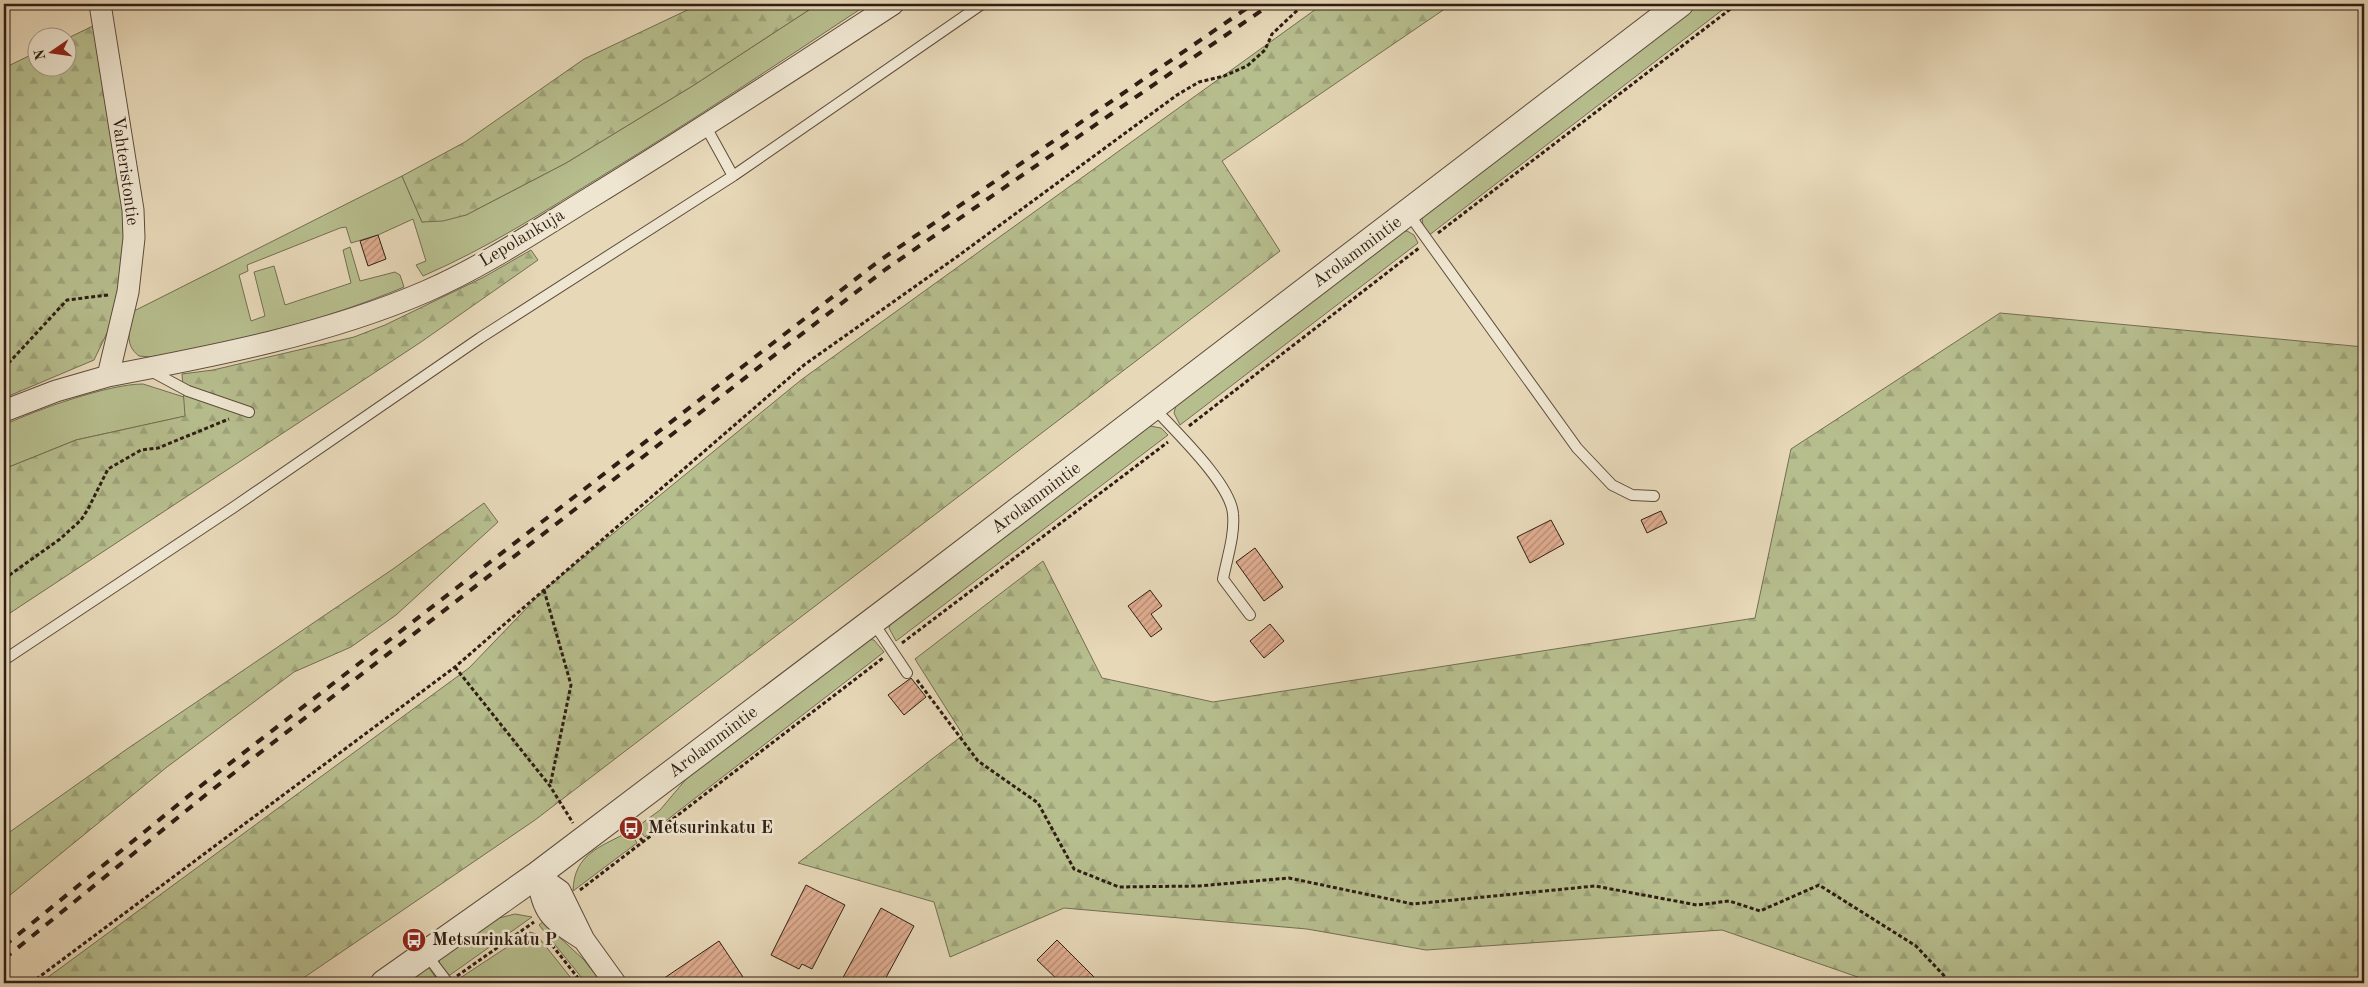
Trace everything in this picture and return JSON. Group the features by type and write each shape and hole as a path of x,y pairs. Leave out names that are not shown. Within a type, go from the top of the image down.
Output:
{"street":[{"name":"Vahteristontie","path":"100,4 133,210 134,238 128,292 108,376"},
{"name":"Lepolankuja","path":"108,376 230,351 344,321 427,291 501,252 706,127 893,4"},
{"name":"Arolammintie","path":"384,983 585,839 1154,408 1680,4"},
{"path":"4,411 56,391 108,376"},
{"path":"537,875 560,891 584,940 615,983"},
{"path":"537,875 542,902 539,922 554,920 584,940"}],"lane":[{"path":"4,660 234,507 480,338 733,176 982,4"},
{"path":"706,127 733,176"},
{"path":"1408,213 1577,448 1612,484 1632,495 1654,496"},
{"path":"146,368 188,391 246,411"},
{"path":"1154,408 1212,471 1228,498 1234,513 1223,579 1250,616"},
{"path":"873,621 907,673"},
{"path":"426,954 448,983"}],"path":[{"path":"31,983 454,667 804,365 958,256 1177,96 1199,82 1224,76 1247,66 1265,50 1272,34 1304,4"},
{"path":"566,900 644,843 1737,4"},
{"path":"4,368 67,300 128,292"},
{"path":"4,579 60,539 76,524 88,509 108,468 141,450 158,448 246,411"},
{"path":"544,590 571,685 550,786"},
{"path":"454,667 550,786 565,813 585,839"},
{"path":"907,673 913,675 934,701 978,762 1038,803 1074,869 1119,887 1199,886 1290,878 1413,904 1595,886 1697,905 1729,901 1760,911 1819,885 1916,946 1951,983"},
{"path":"631,828 644,843"},
{"path":"448,983 539,922"},
{"path":"542,934 582,983"}],"green space":[{"path":"700,4 818,4 694,85 566,163 466,215 443,221 422,222 402,176 465,142 584,59"},
{"path":"818,4 859,4 862,8 638,154 516,228 447,265 423,276 416,265 426,261 413,219 378,235 351,243 346,227 340,228 247,265 248,271 239,275 251,321 265,316 254,272 274,266 285,305 351,283 343,250 350,247 360,281 395,272 400,275 404,287 311,320 215,345 150,357 139,356 131,346 129,335 134,311 402,176 422,222 466,215 566,163 694,85"},
{"path":"1323,4 1452,4 1222,161 1280,251 535,820 296,983 40,983 469,668 544,590 801,380"},
{"path":"1696,4 1730,4 1428,236 1423,226 1422,217 1428,210"},
{"path":"97,24 127,212 118,310 94,360 4,398 4,68 28,56 28,78 78,78 78,33"},
{"path":"1407,231 1414,235 1418,243 1180,425 1174,413 1177,401 1398,232"},
{"path":"531,250 538,260 421,342 4,617 4,469 76,440 185,416 182,374 213,370 354,337 385,325 484,277"},
{"path":"2000,313 2364,347 2364,983 1875,983 1722,930 1426,950 1307,929 1064,908 950,957 934,902 798,863 963,735 915,659 1043,561 1102,678 1213,702 1755,618 1791,449"},
{"path":"143,384 184,397 186,416 76,440 4,469 4,425 53,405 92,393 128,385"},
{"path":"1150,426 1161,428 1168,435 896,641 889,628 891,621"},
{"path":"484,503 498,522 396,615 351,647 294,672 167,767 4,900 4,836 127,749 393,569"},
{"path":"866,639 874,640 884,652 645,837 637,827 660,810 687,778"},
{"path":"630,831 637,843 573,891 578,868 584,860 599,847"},
{"path":"515,914 532,917 450,975 446,974 439,965 440,957 499,918"},
{"path":"543,922 584,960 602,983 586,983 539,925"},
{"path":"530,932 536,934 575,983 456,983 457,980"},
{"path":"428,966 439,983 403,983"}],"building":[{"path":"378,235 386,259 368,266 360,241"},
{"path":"1661,511 1667,523 1647,533 1641,520"},
{"path":"1551,520 1564,544 1530,563 1517,537"},
{"path":"1255,548 1283,587 1264,601 1236,562"},
{"path":"1150,590 1162,606 1151,614 1162,629 1151,637 1128,606"},
{"path":"1270,624 1284,641 1264,658 1250,641"},
{"path":"911,678 926,697 904,715 888,695"},
{"path":"806,885 845,905 812,969 802,964 799,969 771,955"},
{"path":"881,908 914,926 883,983 840,983"},
{"path":"1057,940 1100,983 1061,983 1037,960"},
{"path":"719,941 747,983 657,983"}],"railway":[{"path":"4,946 202,785 879,261 1253,4"},
{"path":"4,959 208,793 886,269 1271,4"}],"place":[{"name":"Metsurinkatu E","path":"631,828"},
{"name":"Metsurinkatu P","path":"414,940"}]}
